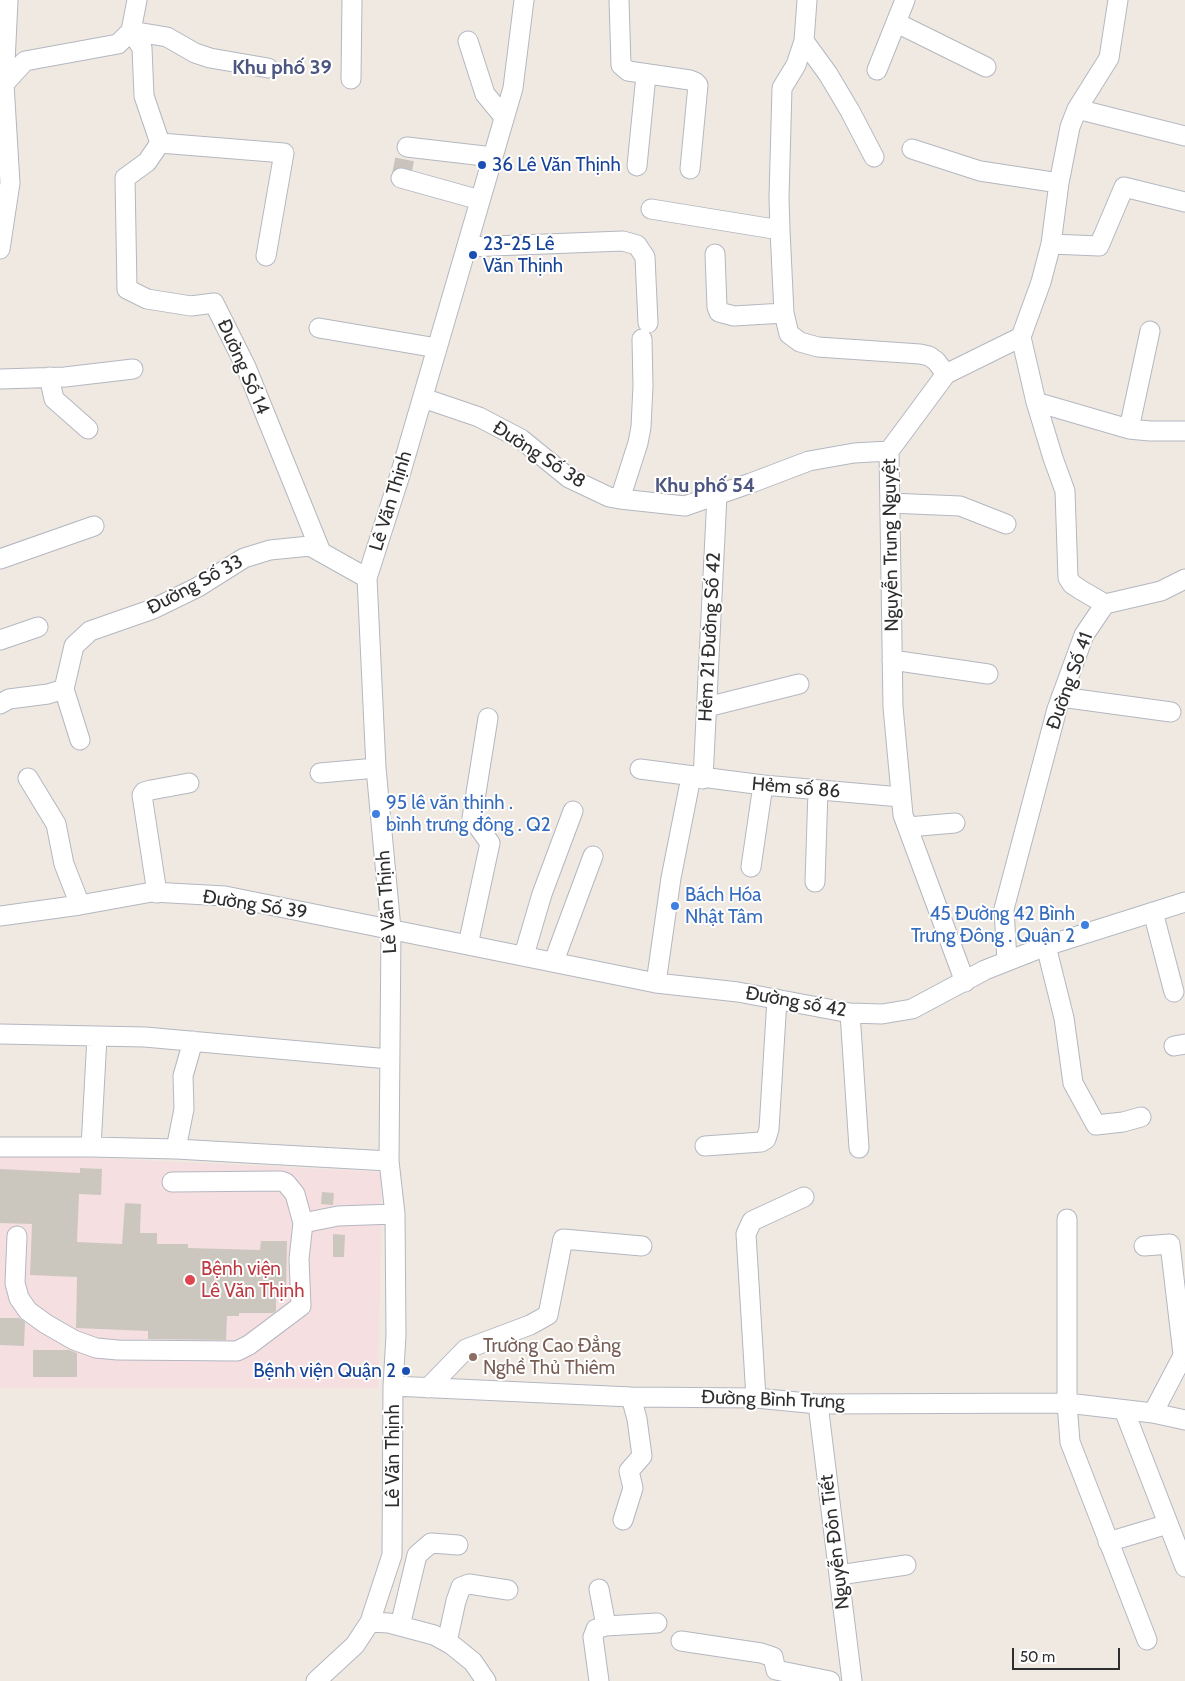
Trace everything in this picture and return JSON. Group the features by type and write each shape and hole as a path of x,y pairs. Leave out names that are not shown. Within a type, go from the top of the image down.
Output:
{"street":[{"path":"0,249 10,183 4,158 4,84 8,0"},
{"path":"4,84 25,61 118,44 131,31 137,0"},
{"path":"351,79 352,0"},
{"name":"Lê Văn Thịnh","path":"316,1681 355,1646 370,1622 392,1555 393,1386 396,1335 395,1214 389,1162 391,930 376,768 367,578 438,348 513,88 524,0"},
{"path":"619,0 621,65 628,72 690,80 698,85 690,169"},
{"path":"807,0 804,40 796,65 782,88 780,230 784,313 789,334 800,342 818,347 929,356 936,361 946,374"},
{"path":"876,70 905,0"},
{"path":"1118,0 1109,58 1077,109 1070,127 1059,183 1051,244 1041,282 1021,337 1036,402 1052,458 1066,491 1068,578 1076,587 1105,604 1161,591 1185,579"},
{"path":"896,23 986,67"},
{"path":"131,31 167,37 195,53 210,58 268,68"},
{"path":"131,31 142,48 144,96 160,143 284,153 266,256"},
{"path":"804,40 850,110 874,157"},
{"path":"468,41 485,94 504,117"},
{"path":"637,166 646,75"},
{"path":"1077,109 1185,136"},
{"name":"Đường Số 14","path":"160,143 146,162 125,178 127,289 147,299 191,306 214,303 246,367 321,552"},
{"path":"407,148 493,157"},
{"path":"912,149 980,171 1059,183"},
{"path":"401,178 480,200"},
{"path":"1051,244 1100,246 1124,187 1185,202"},
{"path":"651,209 780,230"},
{"path":"467,247 623,241 637,245 645,257 645,331 641,427 638,443 620,499"},
{"path":"715,254 717,307 719,312 734,316 784,313"},
{"path":"319,328 438,348"},
{"path":"1129,429 1150,331"},
{"name":"Nguyễn Trung Nguyệt","path":"965,982 903,814 893,707 889,451 946,374 1021,337"},
{"path":"0,379 49,377 133,369"},
{"path":"49,377 54,399 88,429"},
{"name":"Đường Số 38","path":"423,398 488,422 521,439 569,478 608,497 620,499 685,506 809,461 854,453 889,451"},
{"path":"1036,402 1129,429 1150,431 1185,430"},
{"name":"Hẻm 21 Đường Số 42","path":"656,983 671,878 697,778 707,707 717,495"},
{"path":"890,503 960,506 1006,524"},
{"path":"0,559 94,526"},
{"name":"Đường Số 33","path":"64,689 74,646 90,631 153,609 198,587 244,558 270,550 310,546 367,578"},
{"name":"Đường Số 41","path":"1007,961 1004,909 1061,697 1084,635 1105,604"},
{"path":"0,640 38,627"},
{"path":"892,660 988,674"},
{"path":"707,707 799,684"},
{"path":"0,704 9,699 48,694 64,689 80,740"},
{"path":"1061,697 1171,712"},
{"path":"468,945 490,843 472,818 488,718"},
{"path":"320,773 376,768"},
{"name":"Hẻm số 86","path":"640,769 697,778 901,797"},
{"path":"28,778 56,824 64,864 80,905"},
{"path":"157,893 142,795 144,792 151,790 189,783"},
{"path":"751,867 763,785"},
{"path":"815,882 818,790"},
{"path":"524,955 542,894 573,811"},
{"path":"908,827 955,823"},
{"path":"554,962 593,856"},
{"name":"Đường Số 39","path":"0,916 157,893 225,896 391,930"},
{"name":"Đường số 42","path":"391,930 524,955 656,983 738,992 850,1013 882,1014 912,1009 985,970 1046,946 1185,902"},
{"path":"1153,912 1174,992"},
{"path":"1046,946 1064,1018 1072,1083 1096,1125 1123,1122 1142,1117"},
{"path":"705,1146 761,1142 766,1138 769,1129 777,999"},
{"path":"850,1013 859,1148"},
{"path":"0,1034 145,1037 193,1040 389,1059"},
{"path":"91,1147 98,1037"},
{"path":"176,1149 184,1109 183,1076 193,1040"},
{"path":"0,1147 176,1149 389,1162"},
{"path":"17,1236 15,1283 19,1298 28,1311 74,1340 96,1348 118,1350 237,1351 249,1345 301,1306 299,1259 302,1223 295,1194 286,1183 281,1181 172,1182"},
{"path":"756,1398 746,1234 752,1221 804,1197"},
{"path":"302,1223 338,1216 395,1214"},
{"path":"1067,1219 1067,1403 1070,1442 1147,1640"},
{"path":"428,1388 466,1349 530,1325 548,1315 563,1239 642,1246"},
{"path":"1144,1246 1170,1244 1184,1353 1153,1413"},
{"name":"Đường Bình Trưng","path":"393,1386 631,1396 756,1398 818,1404 1067,1403 1153,1413 1185,1420"},
{"path":"623,1520 632,1488 629,1471 642,1456 637,1419 631,1396"},
{"name":"Nguyễn Đôn Tiết","path":"818,1404 852,1681"},
{"path":"1124,1410 1185,1567"},
{"path":"1108,1542 1168,1524"},
{"path":"400,1626 417,1555 431,1543 458,1545"},
{"path":"839,1575 906,1565"},
{"path":"447,1642 461,1587 469,1584 508,1590"},
{"path":"599,1589 606,1626"},
{"path":"370,1622 389,1623 434,1634 473,1662 486,1681"},
{"path":"599,1681 594,1632 596,1629 606,1626 657,1624"},
{"path":"681,1641 761,1653 773,1657 776,1670 830,1681"}],"shaded area":[{"name":"Bệnh viện Lê Văn Thịnh","path":"0,1153 382,1172 378,1388 0,1388"}],"building":[{"path":"80,1168 102,1169 101,1195 79,1194 77,1242 122,1244 125,1203 141,1204 140,1233 157,1233 157,1244 188,1244 188,1248 260,1250 261,1241 287,1241 286,1292 276,1292 276,1311 273,1313 239,1313 239,1316 227,1316 226,1340 148,1339 148,1331 76,1328 77,1277 30,1275 32,1224 0,1223 0,1169 80,1173"},
{"path":"322,1192 334,1193 333,1205 321,1204"},
{"path":"333,1234 345,1235 344,1257 333,1257"},
{"path":"0,1318 19,1318 25,1322 24,1346 0,1345"},
{"path":"33,1350 69,1350 77,1353 77,1377 33,1377"}],"tunnel":[{"path":"401,178 407,147"}],"place":[{"name":"36 Lê Văn Thịnh","path":"482,165"},
{"name":"23-25 Lê Văn Thịnh","path":"473,255"},
{"name":"95 lê văn thịnh . bình trưng đông . Q2","path":"376,814"},
{"name":"Bách Hóa Nhật Tâm","path":"675,906"},
{"name":"45 Đường 42 Bình Trưng Đông . Quận 2","path":"1085,925"},
{"name":"Bệnh viện Lê Văn Thịnh","path":"190,1280"},
{"name":"Trường Cao Đẳng Nghề Thủ Thiêm","path":"473,1357"},
{"name":"Bệnh viện Quận 2","path":"406,1371"}],"district":[{"name":"Khu phố 39","path":"282,68"},
{"name":"Khu phố 54","path":"705,486"}]}
